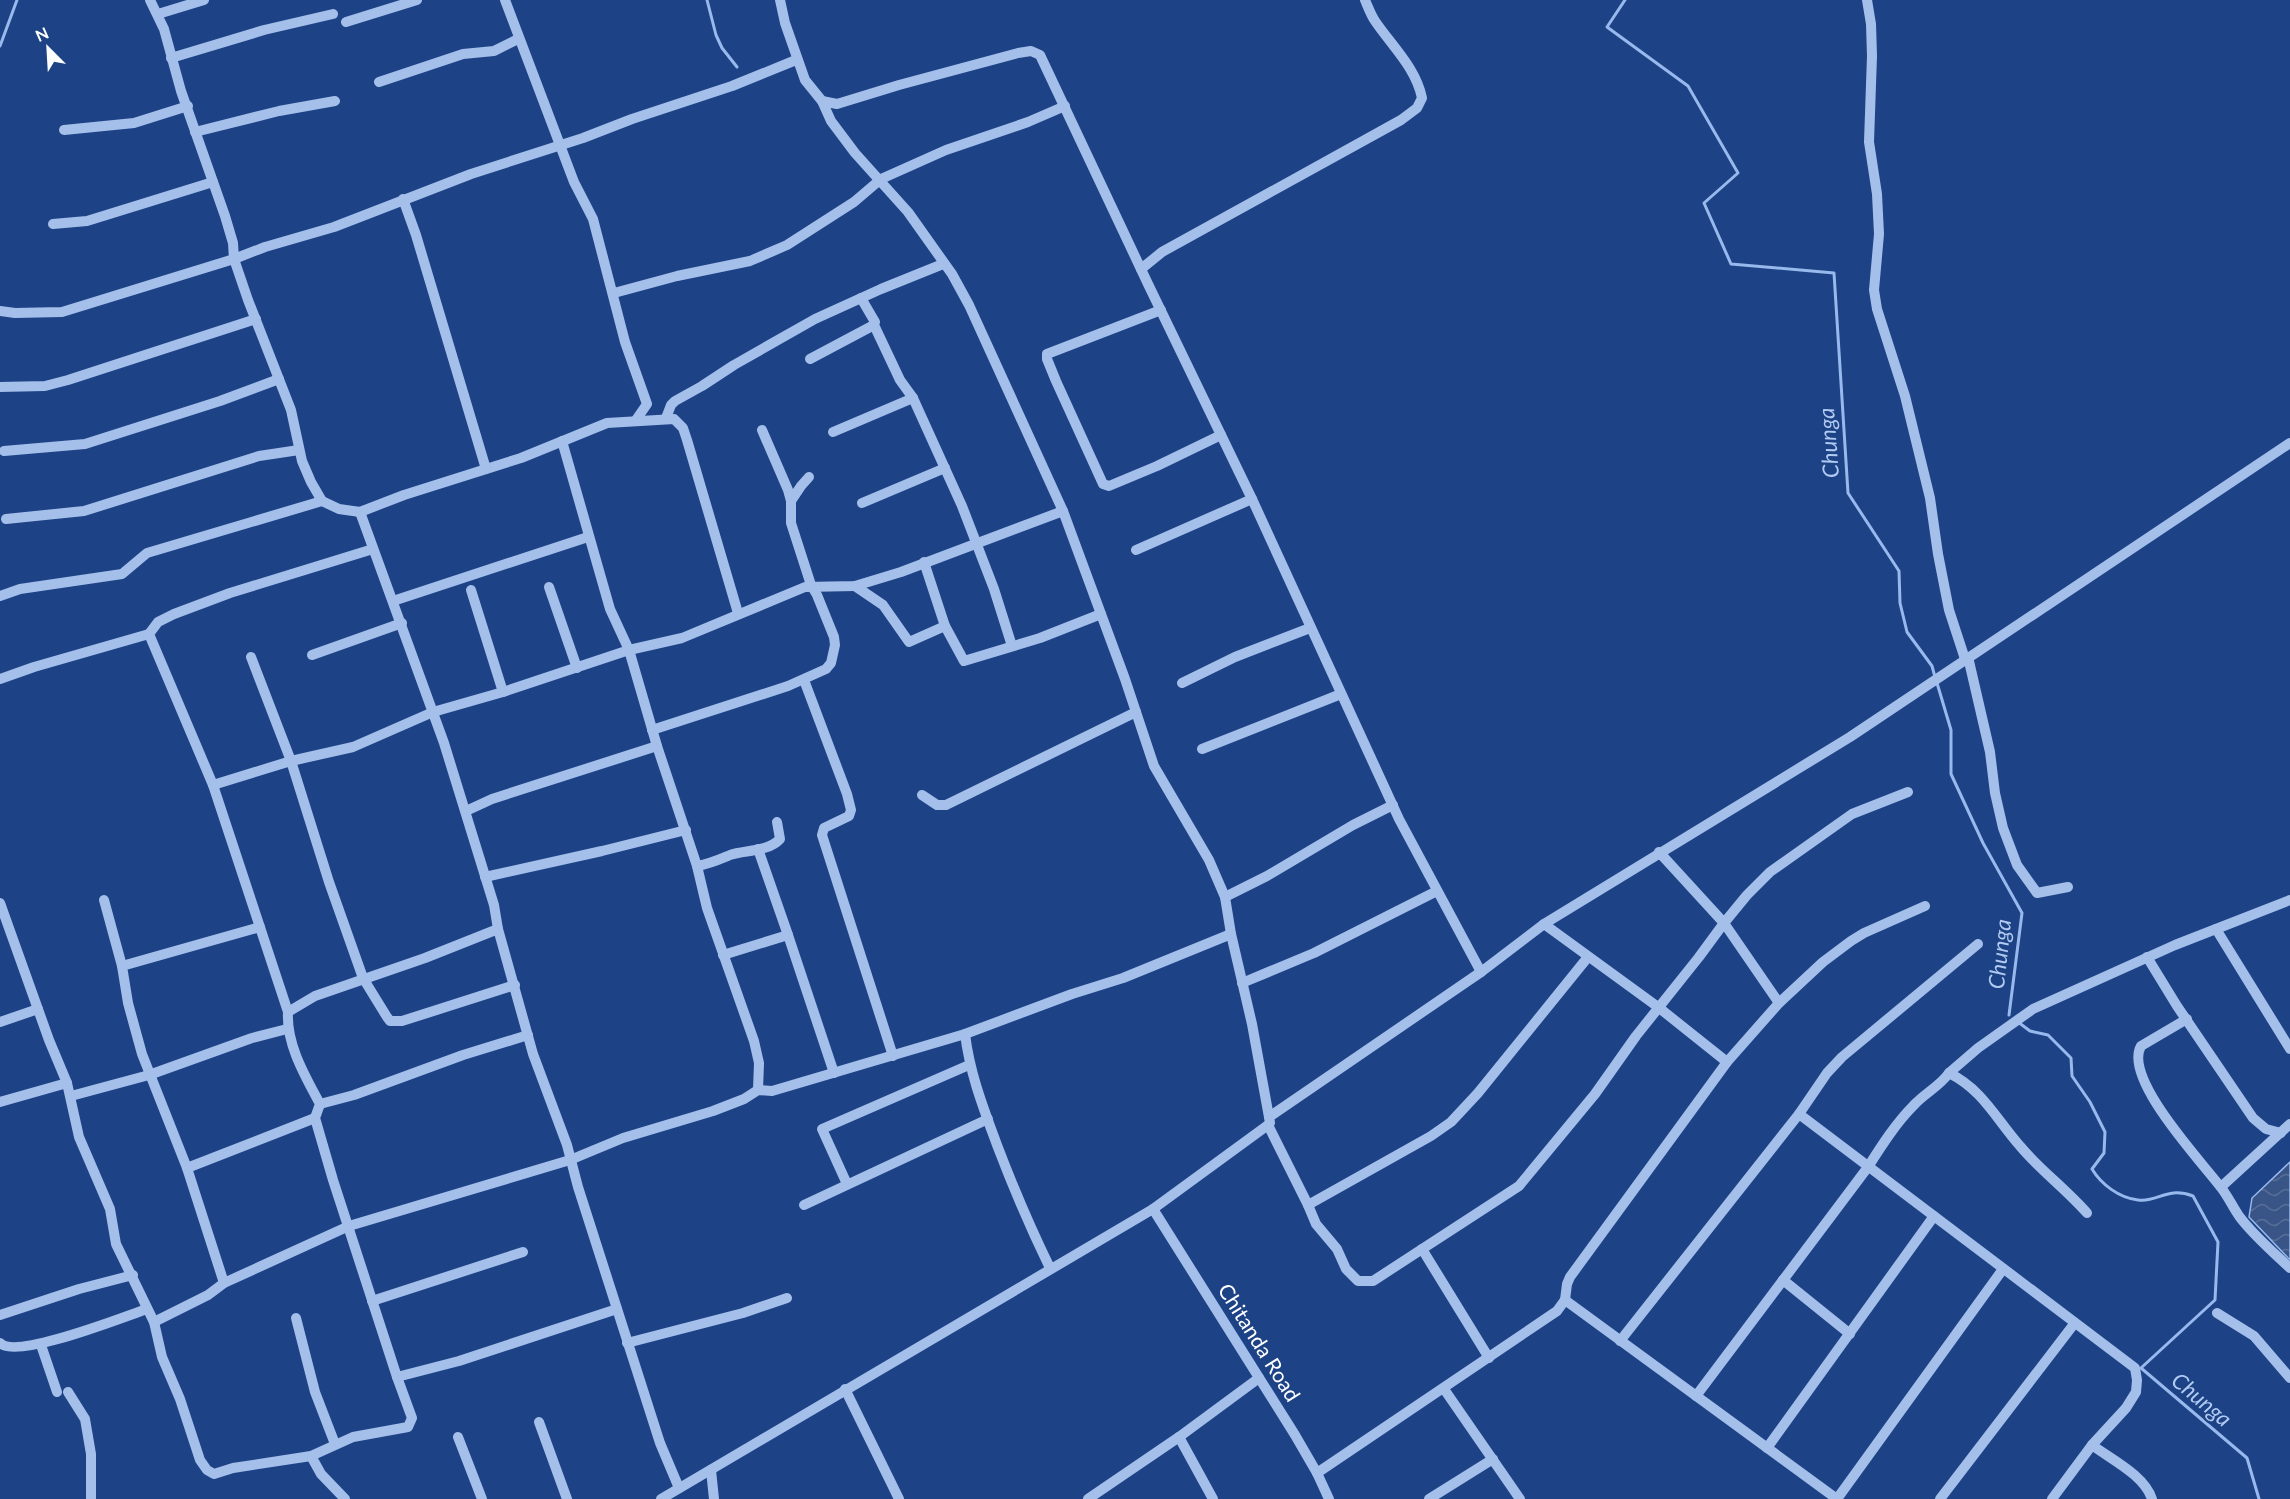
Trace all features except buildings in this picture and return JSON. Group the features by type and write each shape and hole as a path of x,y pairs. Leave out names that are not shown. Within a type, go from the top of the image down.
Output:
{"street":[{"path":"150,0 158,14 233,243 234,259 294,422 299,450 306,471 322,501 339,509 360,512 404,495 521,458 607,423 666,418 678,422 687,440 738,613"},
{"path":"158,14 204,0"},
{"path":"346,22 417,0"},
{"path":"505,0 574,183 593,219 625,342 647,404 636,420"},
{"path":"780,0 796,60 804,80 822,102 837,129 855,153 881,179 908,212 952,274 969,305 1063,511 1154,766 1209,860 1225,897 1268,1121 1316,1224 1337,1249 1346,1269 1358,1281 1373,1281 1519,1186 1595,1094 1658,1007 1747,895 1770,872 1852,814 1908,792"},
{"path":"1141,269 1162,252 1401,120 1417,108 1422,98 1419,84 1375,20 1365,0"},
{"path":"1867,0 1872,56 1869,142 1877,194 1878,224 1874,290 1877,309 1905,396 1930,498 1949,610 1967,658 1990,752 1995,793 2003,828 2018,865 2037,893 2068,887"},
{"path":"171,58 264,30 333,14"},
{"path":"379,82 463,54 494,51 518,39"},
{"path":"822,102 837,104 899,85 1031,51 1040,55 1252,499 1393,805 1481,972"},
{"path":"0,311 15,314 62,312 96,303 265,247 334,227 471,174 732,86 796,60"},
{"path":"195,132 279,111 335,101"},
{"path":"64,130 134,123 188,106"},
{"path":"614,293 677,276 732,266 769,253 787,245 854,202 881,179 946,150 1028,122 1065,106"},
{"path":"52,224 87,221 213,182"},
{"path":"403,199 416,235 486,469"},
{"path":"666,418 675,400 815,319 943,264"},
{"path":"861,298 875,322 874,325 900,380 913,398 945,468 977,543 1012,646"},
{"path":"1161,310 1047,354 1056,381 1103,484 1109,486 1221,435"},
{"path":"0,387 45,386 68,380 256,319"},
{"path":"810,359 874,325"},
{"path":"4,451 85,444 220,401 279,379"},
{"path":"833,432 913,398"},
{"path":"652,730 707,714 804,680 826,669 831,663 836,645 818,595 811,585 791,523 791,501 762,430"},
{"path":"562,441 610,609 629,650 657,746 697,866 707,908 759,1063 758,1090"},
{"path":"661,1499 1153,1209 1268,1121 1481,972 1544,924 1850,737 2290,443"},
{"path":"6,519 84,511 259,456 299,450"},
{"path":"862,503 945,468"},
{"path":"791,501 809,477"},
{"path":"1136,550 1252,499"},
{"path":"0,596 20,589 122,574 147,553 322,501"},
{"path":"213,785 291,761 353,747 433,712 503,692 629,650 682,638 738,613 811,585 855,586 901,572 924,561 1063,511"},
{"path":"360,512 402,623 466,811 494,905 498,929 528,1035 567,1145 660,1443 679,1488"},
{"path":"393,601 588,537"},
{"path":"0,679 149,634 158,622 174,614 230,593 373,549"},
{"path":"924,561 945,626 964,661 1040,638 1101,614"},
{"path":"855,586 883,605 909,642 945,626"},
{"path":"549,587 577,668"},
{"path":"471,590 503,692"},
{"path":"312,656 402,623"},
{"path":"1182,683 1235,657 1310,628"},
{"path":"0,903 3,923 67,1083 79,1137 110,1209 116,1244 154,1322 162,1357 180,1399 200,1460 207,1470 214,1474 280,1459 311,1456 335,1444 371,1432 408,1427 412,1418 372,1301 315,1118 320,1104 306,1079 287,1029 288,1012 213,785 149,634"},
{"path":"251,657 291,761 363,978 390,1021 402,1021 515,985"},
{"path":"804,680 851,810 849,816 825,828 822,836 892,1056"},
{"path":"1202,749 1341,694"},
{"path":"922,795 937,805 946,805 1136,712"},
{"path":"466,811 492,799 657,746"},
{"path":"1225,897 1393,805"},
{"path":"697,866 778,842 780,839 777,822"},
{"path":"485,877 686,830"},
{"path":"758,849 834,1073"},
{"path":"1659,852 1724,923 1779,1003"},
{"path":"1242,983 1314,953 1437,891"},
{"path":"104,900 122,966 128,1003 149,1075 187,1168 224,1283"},
{"path":"1696,1396 1868,1167 1888,1136 1912,1106 1944,1080 1949,1073 2002,1030 2033,1009 2147,957 2289,902"},
{"path":"1317,1473 1557,1311 1565,1300 1570,1277 1727,1062 1779,1003 1823,962 1851,941 1925,906"},
{"path":"1544,924 1658,1007 1727,1062"},
{"path":"122,966 260,927"},
{"path":"288,1012 315,996 425,958 498,929"},
{"path":"2216,929 2290,1049"},
{"path":"154,1322 208,1295 224,1283 349,1227 570,1160 622,1138 713,1111 744,1099 758,1090 772,1091 965,1034 1072,994 1123,978 1231,934"},
{"path":"723,955 788,935"},
{"path":"1620,1341 1842,1057 1978,944"},
{"path":"1308,1205 1431,1136 1451,1122 1479,1093 1588,957"},
{"path":"2147,957 2177,1006 2253,1118 2266,1130 2281,1133"},
{"path":"0,1022 38,1009"},
{"path":"2187,1019 2141,1046 2137,1053 2137,1061 2154,1101 2178,1134 2221,1187 2240,1217 2290,1269"},
{"path":"71,1096 149,1075 252,1038 287,1029"},
{"path":"965,1034 969,1065 987,1119 1024,1213 1050,1268"},
{"path":"320,1104 354,1095 463,1055 528,1035"},
{"path":"847,1184 822,1129 969,1065"},
{"path":"1949,1073 1969,1084 1979,1094 2019,1146 2087,1213"},
{"path":"0,1102 67,1083"},
{"path":"1799,1114 2135,1368 2136,1392 2126,1408 2092,1445 2052,1499"},
{"path":"187,1168 315,1118"},
{"path":"804,1204 987,1119"},
{"path":"2221,1187 2290,1124"},
{"name":"Chitanda Road","path":"1153,1209 1317,1473 1329,1499"},
{"path":"1767,1448 1935,1216"},
{"path":"1422,1249 1489,1358"},
{"path":"372,1301 524,1252"},
{"path":"1565,1300 1767,1448 1821,1494 1837,1499 2003,1269"},
{"path":"0,1315 79,1289 133,1275"},
{"path":"1784,1280 1850,1334"},
{"path":"627,1343 743,1313 787,1298"},
{"path":"0,1343 4,1347 13,1348 41,1345 147,1309"},
{"path":"398,1377 459,1361 617,1309"},
{"path":"2217,1313 2254,1336 2290,1378"},
{"path":"296,1318 315,1392 335,1444"},
{"path":"1940,1499 2074,1324"},
{"path":"41,1345 57,1392"},
{"path":"1088,1499 1179,1437 1259,1378"},
{"path":"845,1389 899,1499"},
{"path":"1444,1389 1520,1499"},
{"path":"68,1392 85,1419 91,1454 91,1499"},
{"path":"539,1422 567,1499"},
{"path":"458,1437 482,1499"},
{"path":"1179,1437 1213,1499"},
{"path":"2092,1445 2140,1480 2150,1492 2152,1499"},
{"path":"311,1456 321,1474 345,1499"},
{"path":"1429,1499 1493,1459"},
{"path":"711,1470 714,1499"}],"water":[{"path":"2290,1162 2290,1260 2249,1217 2252,1198"}],"waterway":[{"path":"0,46 17,0"},
{"path":"707,0 716,35 722,48 737,67"},
{"name":"Chunga","path":"1625,0 1607,27 1688,86 1738,173 1704,203 1731,264 1834,273 1848,493 1899,571 1900,603 1907,632 1932,666 1935,677"},
{"name":"Chunga","path":"1937,683 1951,730 1951,774 1983,843 2022,913 2009,1015"},
{"name":"Chunga","path":"2018,1022 2030,1031 2048,1035 2071,1058 2072,1076 2090,1102 2105,1132 2104,1153 2092,1169 2100,1180 2117,1193 2131,1199 2145,1200 2176,1193 2193,1196 2218,1242 2215,1300 2141,1368 2247,1458 2259,1499"}]}
